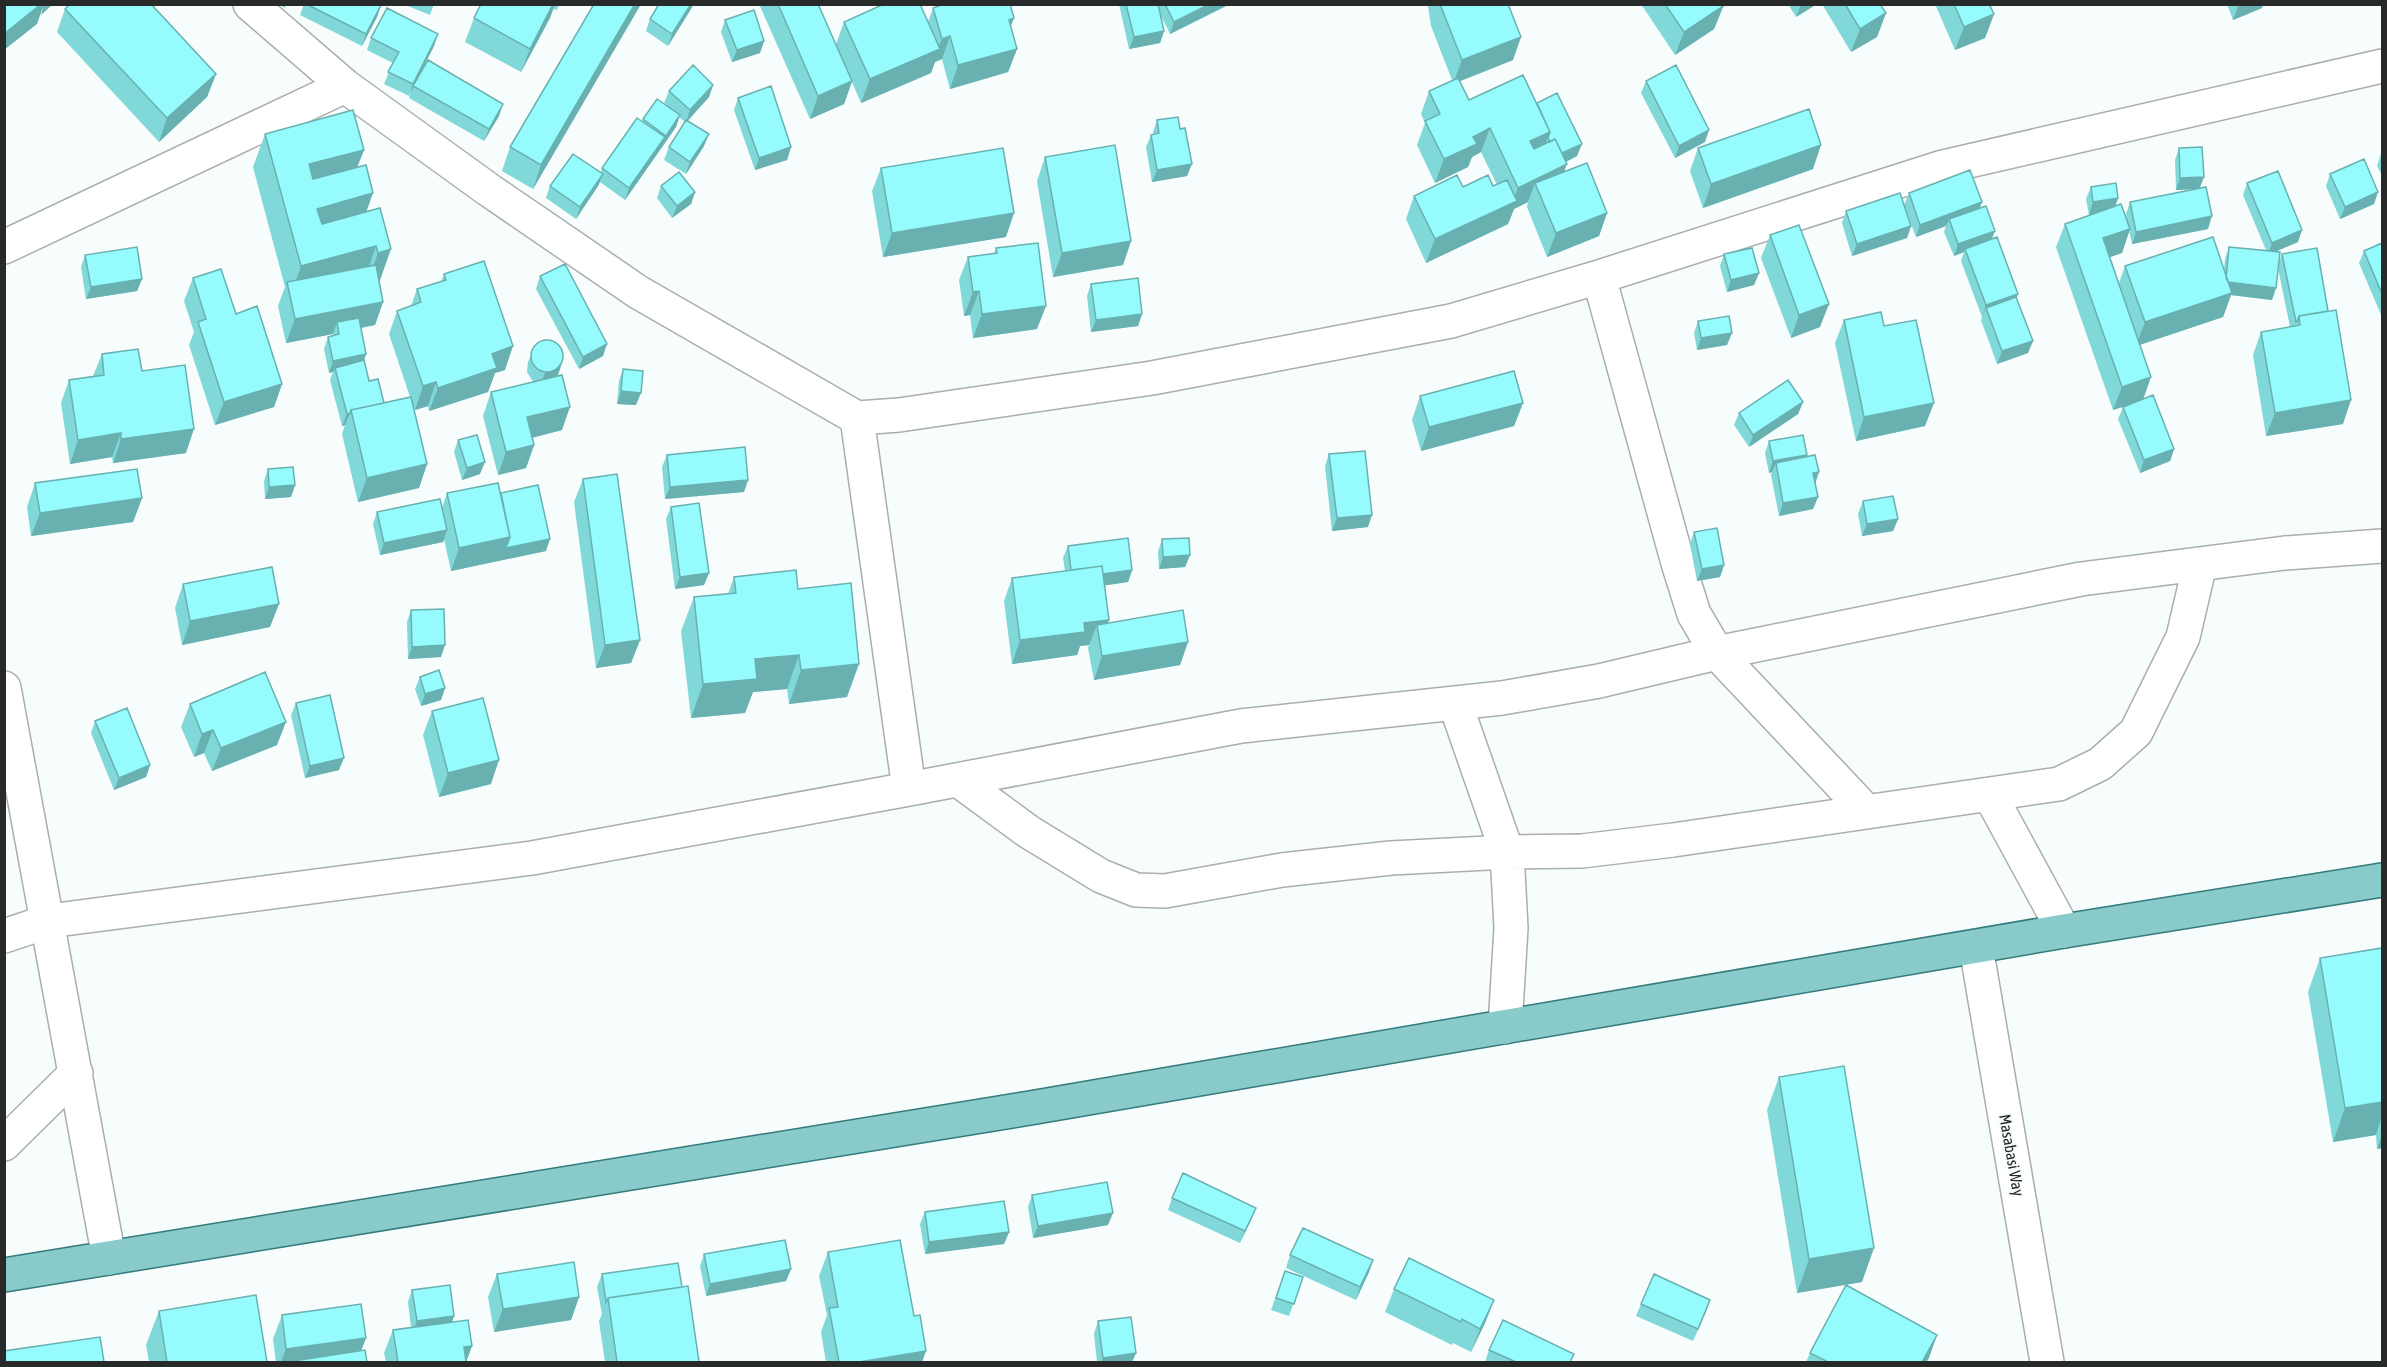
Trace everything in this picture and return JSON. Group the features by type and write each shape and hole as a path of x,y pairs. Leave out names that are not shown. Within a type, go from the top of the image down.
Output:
{"main road":[{"path":"4,1275 1030,1108 2064,931 2382,880"}],"street":[{"path":"250,4 345,86 489,190 638,292 857,418 899,415 1152,378 1451,321 1599,277 1943,167 2382,66"},
{"path":"4,247 345,86"},
{"path":"1599,277 1677,563 1694,614 1717,653 1866,811"},
{"path":"857,418 909,789"},
{"path":"4,936 49,921 532,858 1241,726 1502,698 1599,681 1717,653 2081,579 2285,553 2382,546"},
{"path":"958,780 1029,832 1101,876 1136,890 1165,891 1282,870 1390,858 1582,850 1673,840 2059,784 2100,764 2136,732 2183,637 2200,564"},
{"path":"4,688 49,921 109,1257"},
{"path":"1455,703 1507,852 1511,928 1505,1027"},
{"path":"1990,795 2064,931"},
{"name":"Masabasi Way","path":"1976,947 2047,1362"},
{"path":"4,1144 76,1073"}],"building":[{"path":"4,4 41,4 4,34"},
{"path":"70,4 151,4 216,74 167,118 65,9"},
{"path":"306,4 381,4 381,5 366,34"},
{"path":"481,4 553,4 530,49 474,18"},
{"path":"594,4 635,4 541,165 510,147"},
{"path":"659,4 691,4 672,34 650,19"},
{"path":"778,4 818,4 852,81 818,96"},
{"path":"884,4 920,4 940,49 870,79 844,22"},
{"path":"945,4 1010,4 1014,18 1009,20 1017,49 958,65 950,36 942,39 933,8"},
{"path":"1126,4 1158,4 1164,31 1134,37"},
{"path":"1165,4 1210,4 1174,22"},
{"path":"1440,4 1508,4 1521,37 1462,60"},
{"path":"1665,4 1722,4 1723,6 1684,32"},
{"path":"1845,4 1880,4 1886,13 1860,29"},
{"path":"1954,4 1989,4 1994,14 1964,27"},
{"path":"387,8 438,34 413,84 388,72 399,52 371,38"},
{"path":"754,10 764,41 737,50 725,20"},
{"path":"428,60 503,104 489,129 413,86"},
{"path":"693,65 713,85 690,110 669,91"},
{"path":"1676,65 1709,130 1679,146 1646,81"},
{"path":"1523,75 1550,132 1530,141 1534,149 1555,139 1567,164 1518,188 1490,128 1473,137 1477,144 1444,159 1425,121 1440,114 1429,91 1458,78 1469,100"},
{"path":"771,86 791,147 759,158 738,98"},
{"path":"1557,93 1582,144 1562,153 1555,139 1550,142 1548,138 1550,132 1537,103"},
{"path":"657,99 680,115 666,136 643,119"},
{"path":"1809,109 1821,145 1711,184 1698,148"},
{"path":"353,110 364,150 309,164 313,179 366,165 373,193 317,209 322,224 380,208 391,249 378,253 376,246 301,266 265,134"},
{"path":"1178,117 1180,129 1185,128 1192,164 1157,170 1151,135 1159,133 1157,120"},
{"path":"637,118 665,137 629,188 602,168"},
{"path":"686,120 709,134 690,162 669,147"},
{"path":"1115,145 1131,241 1062,253 1045,157"},
{"path":"2202,147 2204,177 2180,178 2179,148"},
{"path":"1003,148 1014,213 892,233 881,168"},
{"path":"573,154 603,174 580,207 550,186"},
{"path":"2364,159 2378,192 2345,207 2330,174"},
{"path":"1587,163 1607,213 1556,233 1535,183"},
{"path":"1970,170 1982,202 1920,225 1909,193"},
{"path":"2278,171 2302,230 2272,243 2247,183"},
{"path":"679,172 695,192 677,206 661,186"},
{"path":"1457,175 1463,187 1488,175 1493,186 1507,180 1517,201 1435,239 1414,196"},
{"path":"2116,183 2118,198 2093,202 2091,187"},
{"path":"2206,187 2212,216 2136,232 2130,202"},
{"path":"1900,193 1911,226 1857,244 1846,211"},
{"path":"2121,204 2130,229 2103,238 2151,377 2122,387 2065,224"},
{"path":"1986,206 1995,231 1958,244 1949,219"},
{"path":"1799,225 1829,304 1799,315 1770,235"},
{"path":"1997,237 2018,294 1986,305 1965,249"},
{"path":"2213,237 2232,293 2145,322 2125,266"},
{"path":"1038,243 1046,306 982,314 979,291 973,292 968,257 997,253 996,248"},
{"path":"2382,243 2382,294 2364,251"},
{"path":"137,247 142,279 91,287 85,255"},
{"path":"2229,247 2280,252 2276,288 2228,282 2226,278"},
{"path":"1752,248 1759,273 1731,280 1724,254"},
{"path":"2317,248 2328,311 2299,316 2296,322 2282,254"},
{"path":"484,261 513,346 492,354 497,368 438,388 436,382 423,386 397,311 421,302 417,289 446,280 444,274"},
{"path":"565,264 607,344 583,357 540,276"},
{"path":"376,265 383,302 295,319 287,282"},
{"path":"221,269 236,314 257,306 282,384 224,402 198,322 206,319 193,278"},
{"path":"1138,278 1142,314 1096,320 1091,284"},
{"path":"2016,297 2033,341 2002,351 1986,308"},
{"path":"2336,310 2351,400 2275,413 2261,332 2300,325 2299,316"},
{"path":"1881,312 1884,326 1916,320 1934,403 1864,417 1844,320"},
{"path":"1729,316 1732,333 1701,338 1698,321"},
{"path":"359,318 366,354 333,361 328,337 339,334 337,322"},
{"path":"547,340 558,345 563,356 558,367 547,372 536,367 531,356 536,345"},
{"path":"138,349 142,371 185,365 194,429 121,439 121,433 78,440 69,380 104,375 102,354"},
{"path":"364,360 369,381 378,379 384,403 351,410 347,414 335,368"},
{"path":"623,369 643,371 641,393 621,391"},
{"path":"1514,371 1523,403 1429,427 1420,396"},
{"path":"562,375 570,407 527,417 534,445 506,452 491,392"},
{"path":"1788,380 1803,402 1753,435 1739,413"},
{"path":"2153,395 2174,449 2144,460 2123,407"},
{"path":"411,397 427,464 367,478 351,410"},
{"path":"477,435 485,462 467,468 458,440"},
{"path":"1803,435 1807,455 1773,461 1769,441"},
{"path":"745,447 748,480 670,487 667,455"},
{"path":"1365,451 1372,515 1337,518 1329,454"},
{"path":"1815,455 1819,472 1813,473 1818,497 1783,503 1776,463"},
{"path":"293,467 295,485 269,487 268,469"},
{"path":"137,469 142,498 40,513 35,483"},
{"path":"617,474 640,640 605,645 583,479"},
{"path":"498,483 510,537 459,548 447,493"},
{"path":"538,485 550,539 506,548 510,537 501,493"},
{"path":"1893,496 1898,519 1867,524 1863,501"},
{"path":"440,499 447,530 384,543 377,512"},
{"path":"699,503 709,573 680,577 671,507"},
{"path":"1717,528 1724,565 1702,569 1694,532"},
{"path":"1128,538 1132,570 1103,574 1102,566 1071,570 1068,546"},
{"path":"1189,538 1190,555 1163,557 1162,539"},
{"path":"1102,566 1109,620 1084,623 1085,632 1020,640 1012,578"},
{"path":"272,567 279,604 190,621 183,584"},
{"path":"796,570 798,589 851,583 859,664 801,670 799,655 755,659 757,679 703,684 694,597 736,593 734,577"},
{"path":"444,609 445,645 412,647 411,610"},
{"path":"1183,610 1188,642 1102,656 1097,625"},
{"path":"439,670 445,688 425,694 420,677"},
{"path":"265,672 286,722 221,748 213,730 202,734 190,704"},
{"path":"330,695 344,758 310,766 296,703"},
{"path":"483,698 499,760 448,773 432,711"},
{"path":"127,708 150,765 119,778 95,721"},
{"path":"2382,948 2382,1102 2345,1108 2320,958"},
{"path":"1844,1066 1874,1248 1809,1259 1779,1077"},
{"path":"1183,1173 1256,1208 1245,1231 1172,1198"},
{"path":"1107,1182 1113,1213 1038,1226 1032,1195"},
{"path":"1004,1201 1009,1232 929,1242 925,1212"},
{"path":"1303,1228 1373,1260 1360,1287 1290,1255"},
{"path":"785,1240 791,1269 710,1284 704,1254"},
{"path":"900,1240 914,1316 920,1315 926,1351 859,1362 839,1362 829,1308 838,1307 828,1252"},
{"path":"1409,1258 1494,1300 1480,1329 1394,1289"},
{"path":"574,1262 579,1297 503,1309 497,1274"},
{"path":"678,1263 682,1287 608,1298 606,1302 602,1274"},
{"path":"1285,1271 1303,1277 1294,1304 1276,1298"},
{"path":"1654,1274 1710,1300 1698,1329 1641,1304"},
{"path":"450,1285 454,1316 417,1321 412,1290"},
{"path":"1846,1285 1937,1335 1922,1362 1828,1362 1810,1353"},
{"path":"688,1286 699,1362 617,1362 608,1298"},
{"path":"256,1295 267,1362 167,1362 159,1311"},
{"path":"361,1304 366,1338 286,1349 282,1315"},
{"path":"1131,1317 1136,1353 1103,1358 1098,1321"},
{"path":"468,1320 472,1346 464,1347 466,1362 398,1362 393,1330"},
{"path":"1503,1320 1574,1354 1570,1362 1516,1362 1489,1350"},
{"path":"100,1337 104,1362 4,1362 4,1351"},
{"path":"365,1350 367,1362 287,1362"}]}
